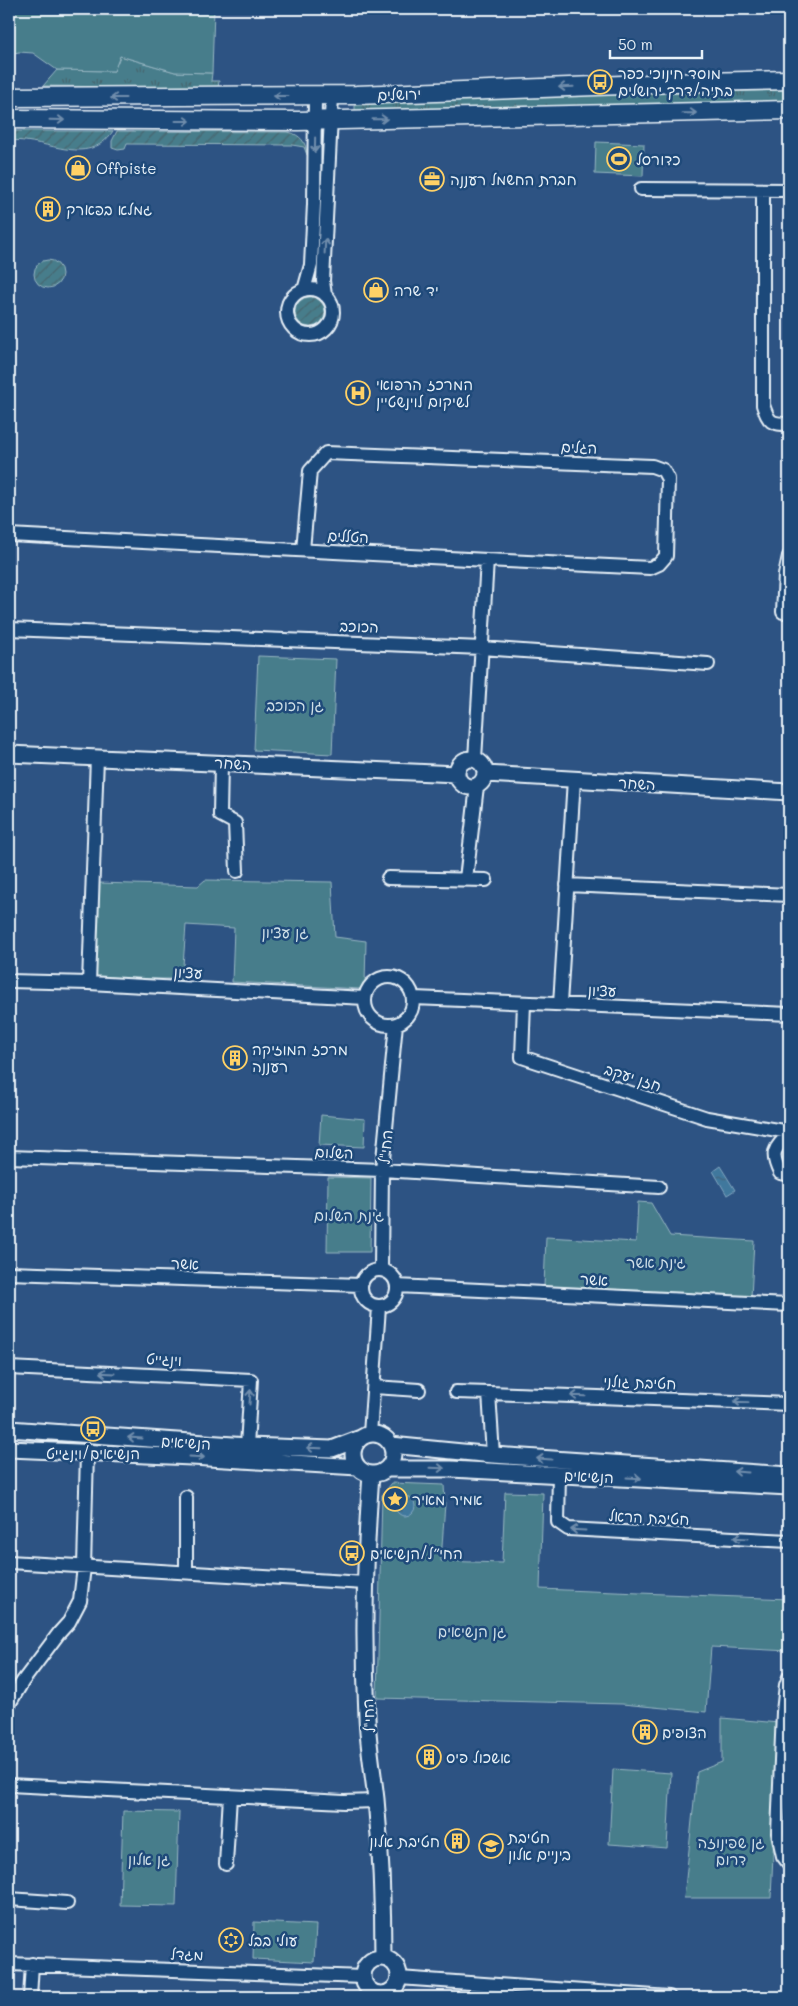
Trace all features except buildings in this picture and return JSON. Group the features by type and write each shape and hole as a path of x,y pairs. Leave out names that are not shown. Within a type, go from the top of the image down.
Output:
{"main road":[{"name":"ירושלים","path":"9,97 324,96 789,80"},
{"name":"ירושלים","path":"9,119 323,120 789,110"}],"street":[{"path":"304,290 311,265 324,96"},
{"path":"323,120 323,281 325,295 333,308 330,324 318,334 302,334 290,324 287,310 293,297 304,290 318,291 325,295"},
{"path":"641,189 789,190"},
{"path":"763,190 763,405 768,419 774,424 789,424"},
{"name":"הגלים","path":"304,550 310,471 326,453 652,466 663,470 668,479 666,556 659,564 650,568 487,560"},
{"name":"הטללים","path":"9,535 487,560"},
{"path":"783,612 785,575 789,556"},
{"path":"475,759 487,560"},
{"name":"הכוכב","path":"9,629 482,648 708,664"},
{"name":"השחר","path":"9,754 457,774"},
{"path":"89,983 97,757"},
{"path":"470,758 475,759 484,766 486,774 483,781 476,786 464,785 457,774 461,762 470,758"},
{"path":"221,762 220,815 235,823 237,871"},
{"name":"השחר","path":"486,774 789,792"},
{"path":"560,1004 574,779"},
{"path":"466,879 476,786"},
{"path":"388,878 486,880"},
{"path":"567,885 789,895"},
{"path":"384,976 392,976 406,983 414,998 410,1014 404,1020 396,1024 382,1024 368,1014 365,998 370,985 376,980 384,976"},
{"name":"עציון","path":"9,982 89,983 365,998"},
{"name":"עציון","path":"414,998 789,1014"},
{"name":"חזן יעקב","path":"524,1003 522,1057 707,1118 789,1133"},
{"name":"החי\"ל","path":"381,1270 382,1170 396,1024"},
{"path":"789,1133 775,1148 774,1160 780,1173 789,1175"},
{"name":"השלום","path":"9,1157 382,1170 658,1187"},
{"path":"381,1270 390,1273 398,1286 397,1292 390,1303 379,1307 372,1306 363,1298 361,1285 368,1273 381,1270"},
{"name":"אשר","path":"9,1273 361,1285"},
{"name":"אשר","path":"398,1286 789,1305"},
{"path":"366,1436 374,1387 379,1307"},
{"name":"וינגייט","path":"9,1368 251,1380 247,1446"},
{"path":"374,1387 418,1390"},
{"name":"חטיבת גולני","path":"456,1392 789,1404"},
{"path":"489,1393 493,1455"},
{"name":"הנשיאים","path":"9,1430 247,1446 332,1449 366,1436"},
{"path":"379,1435 386,1438 391,1445 394,1453 393,1461 388,1469 380,1474 364,1471 354,1460 353,1452 356,1444 366,1436 379,1435"},
{"name":"הנשיאים","path":"391,1445 493,1455 789,1475"},
{"name":"הנשיאים","path":"9,1450 192,1457 364,1471"},
{"path":"9,1704 22,1681 69,1622 80,1601 84,1567 87,1453"},
{"name":"הנשיאים","path":"388,1469 424,1468 559,1474 789,1487"},
{"name":"החי\"ל","path":"364,1471 367,1719 376,1801 383,1910 383,1958"},
{"name":"חטיבת הראל","path":"559,1474 558,1522 568,1529 789,1541"},
{"path":"186,1497 186,1572"},
{"path":"9,1562 365,1583"},
{"path":"789,1677 786,1685 782,1719 778,1833 783,1856 789,1864"},
{"path":"9,1785 344,1802 376,1801"},
{"path":"226,1864 230,1796"},
{"path":"9,1899 67,1903"},
{"path":"383,1958 393,1963 399,1972 399,1978 397,1984 390,1992 379,1995 368,1988 363,1977 364,1971 371,1961 383,1958"},
{"name":"מגדל","path":"9,1964 363,1977"},
{"path":"30,1997 32,1964"},
{"path":"399,1978 668,1997"}],"green space":[{"path":"9,9 214,9 212,73 175,72 120,56 114,71 57,70 33,53 19,52 9,54"},
{"path":"120,56 175,72 212,73 211,81 219,81 218,88 43,86 57,70 114,71"},
{"path":"789,90 789,102 355,114 355,102"},
{"path":"9,131 113,131 102,142 91,148 78,150 22,141 9,141"},
{"path":"117,131 288,132 302,140 307,155 304,147 292,145 127,144 125,149 118,150 112,148 112,141"},
{"name":"כדורסל","path":"596,142 644,144 643,176 595,174"},
{"path":"48,260 58,264 62,274 58,284 48,288 38,284 34,274 38,264"},
{"path":"310,297 321,301 325,312 321,323 310,327 299,323 295,312 299,301"},
{"name":"גן הכוכב","path":"258,656 336,659 332,754 254,750"},
{"name":"גן עציון","path":"205,880 332,882 335,937 366,941 365,983 360,989 232,982 234,928 186,925 182,979 94,979 99,883 198,886"},
{"path":"321,1115 365,1119 364,1147 319,1145"},
{"name":"גינת השלום","path":"328,1177 371,1178 370,1252 327,1252"},
{"name":"גינת אשר","path":"638,1202 651,1203 670,1236 754,1241 751,1298 544,1286 546,1237 636,1242"},
{"name":"גן הנשיאים","path":"392,1483 444,1485 445,1503 441,1561 502,1563 505,1492 543,1493 540,1589 789,1599 789,1651 711,1647 706,1712 622,1704 377,1698 382,1495"},
{"name":"גן שפינוזה דרום","path":"722,1718 779,1723 771,1898 684,1898 697,1772 722,1762"},
{"path":"613,1769 671,1773 667,1848 609,1844"},
{"name":"גן אלון","path":"123,1811 179,1812 176,1906 120,1905"},
{"path":"254,1922 316,1925 314,1962 253,1959"}],"water":[{"path":"720,1166 735,1190 727,1195 713,1171"},
{"path":"405,1496 412,1499 415,1506 412,1513 405,1516 398,1513 395,1506 398,1499"}],"place":[{"name":"מוסד חינוכי כפר בתיה/דרך ירושלים","path":"600,82"},
{"name":"כדורסל","path":"619,159"},
{"name":"Offpiste","path":"78,168"},
{"name":"חברת החשמל רעננה","path":"432,179"},
{"name":"גמלא בפארק","path":"48,209"},
{"name":"יד שרה","path":"376,290"},
{"name":"המרכז הרפואי לשיקום לוינשטיין","path":"358,393"},
{"name":"מרכז המוזיקה רעננה","path":"235,1058"},
{"name":"הנשיאים/וינגייט","path":"93,1429"},
{"name":"אמיר מאיר","path":"395,1499"},
{"name":"החי״ל/הנשיאים","path":"352,1553"},
{"name":"הצופים","path":"645,1732"},
{"name":"אשכול פיס","path":"429,1757"},
{"name":"חטיבת אלון","path":"457,1841"},
{"name":"חטיבת ביניים אלון","path":"491,1846"},
{"name":"עולי בבל","path":"231,1940"}]}
